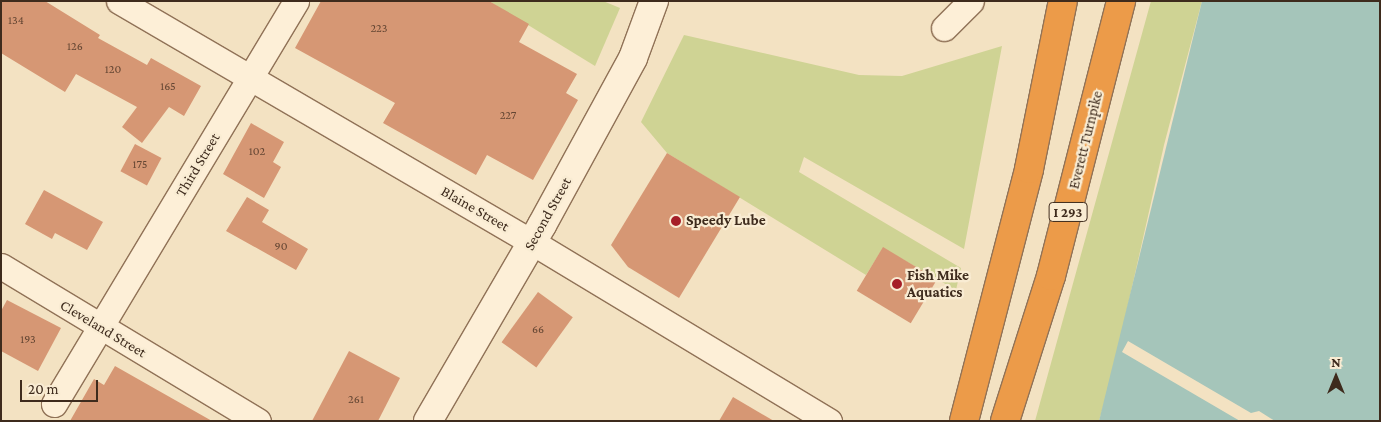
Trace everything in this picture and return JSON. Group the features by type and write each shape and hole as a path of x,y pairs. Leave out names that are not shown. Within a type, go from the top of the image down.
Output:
{"highway":[{"path":"964,421 1024,188 1064,1"},
{"name":"Everett Turnpike","path":"1005,421 1051,276 1121,1"}],"main road":[{"name":"Second Street","path":"428,421 532,242 633,58 654,1"}],"street":[{"name":"Blaine Street","path":"119,1 532,242 829,421"},
{"name":"Third Street","path":"54,404 296,1"},
{"path":"944,28 971,1"},
{"name":"Cleveland Street","path":"1,266 100,328 258,421"}],"green space":[{"path":"489,1 603,1 620,8 595,66"},
{"path":"1151,1 1202,1 1164,145 1112,376 1099,421 1035,421"},
{"path":"684,35 859,75 902,76 1002,46 964,249 804,157 799,172 961,268 956,290 883,248 866,275 667,153 641,122"}],"water":[{"path":"1202,1 1380,1 1380,421 1099,421"}],"pier":[{"path":"1128,341 1251,413 1259,411 1275,421 1240,421 1122,352"}],"building":[{"path":"1,1 45,1 100,35 98,38 147,65 151,58 201,86 184,116 169,107 142,143 122,127 137,107 76,74 65,92 1,53"},
{"path":"321,1 489,1 529,24 519,42 577,74 566,93 578,100 533,180 487,155 476,175 383,123 395,103 295,48"},
{"path":"251,123 284,142 273,162 281,167 264,198 223,174"},
{"path":"135,144 161,158 147,185 120,171"},
{"name":"Speedy Lube","path":"667,153 740,197 679,298 628,267 611,245"},
{"path":"44,190 103,222 87,250 55,233 52,239 25,224"},
{"path":"247,197 269,210 262,222 308,249 296,270 226,231"},
{"name":"Fish Mike Aquatics","path":"883,247 937,279 911,323 857,291"},
{"path":"538,292 573,317 536,367 502,342"},
{"path":"7,300 61,328 38,371 1,351 1,311"},
{"path":"349,351 400,378 378,421 312,421"},
{"path":"115,366 212,421 70,421 94,379 104,385"},
{"path":"733,397 774,421 719,421"}],"place":[{"name":"Speedy Lube","path":"676,221"},
{"name":"Fish Mike Aquatics","path":"897,284"}]}
